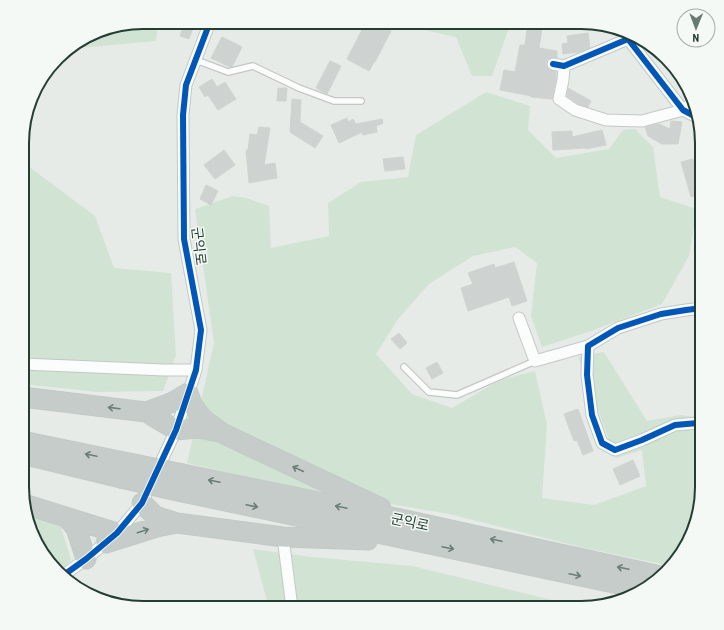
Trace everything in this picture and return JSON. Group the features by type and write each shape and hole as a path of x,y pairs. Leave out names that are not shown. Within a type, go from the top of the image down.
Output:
{"highway":[{"path":"146,412 173,402 188,394 203,419 222,433 410,521"},
{"path":"29,398 146,412 176,430 198,428 222,433"},
{"name":"군익로","path":"29,443 125,471"},
{"name":"군익로","path":"29,455 125,471 178,482 422,542 634,587"},
{"name":"군익로","path":"178,482 410,521 653,574"},
{"path":"142,503 155,516 177,523 283,537 422,542"},
{"path":"31,506 67,518 112,538 177,523"},
{"path":"67,518 76,528 86,559"}],"street":[{"name":"군익로","path":"68,572 112,538 142,503 176,430 196,370 201,330 184,239 182,115 186,85 207,29"},
{"path":"553,64 564,66 622,37"},
{"path":"630,41 683,110 691,114"},
{"path":"564,66 559,99 575,110 606,120 642,121 683,110 688,106"},
{"path":"519,318 535,361 588,346 618,328 661,314 695,309"},
{"path":"588,346 587,375 592,415 602,443 616,450 675,425 695,423"},
{"path":"29,364 196,370"},
{"path":"283,537 291,601"}],"lane":[{"path":"196,60 228,72 254,66 299,88 334,101 361,101"},
{"path":"404,367 429,392 457,395 535,361"}],"green space":[{"path":"157,29 156,41 80,48 107,35 128,30"},
{"path":"419,29 509,29 492,76 472,76 456,37"},
{"path":"486,92 530,106 528,130 556,158 609,149 623,130 635,129 653,147 660,197 695,208 695,221 689,256 662,304 591,331 542,347 531,316 537,263 515,247 473,256 429,284 398,319 376,354 412,394 452,408 500,380 535,371 547,425 542,498 594,505 646,486 642,450 616,458 578,357 604,352 647,421 681,415 695,417 695,494 693,509 683,537 676,550 664,565 585,548 449,514 281,485 187,463 214,343 195,209 233,196 246,198 269,206 271,248 329,236 328,203 361,182 408,177 416,135"},
{"path":"29,167 95,216 114,268 171,273 176,355 163,391 98,392 29,385"},
{"path":"33,516 61,527 71,560 64,567 57,562 44,544"},
{"path":"253,549 312,557 412,566 556,601 267,601"}],"building":[{"path":"182,29 193,29 189,39 180,36"},
{"path":"362,29 387,29 391,31 369,71 347,59"},
{"path":"527,29 542,29 539,48 557,51 557,58 550,58 546,63 549,70 556,72 552,99 531,97 500,90 504,70 515,72 520,45 525,45"},
{"path":"588,33 590,48 579,52 563,54 562,44 568,43 567,36"},
{"path":"222,37 242,47 232,67 211,58"},
{"path":"330,61 341,66 327,94 316,88"},
{"path":"212,79 217,87 225,82 236,99 218,110 208,95 205,97 199,87"},
{"path":"278,88 287,88 286,101 277,101"},
{"path":"568,88 591,101 588,107 578,104 567,96"},
{"path":"292,99 301,100 300,122 323,136 315,148 290,132"},
{"path":"347,118 348,122 353,119 356,124 382,119 383,123 376,126 377,132 363,135 362,132 339,143 331,125"},
{"path":"671,121 682,122 678,144 662,144 648,136 645,127 659,124 670,129"},
{"path":"259,127 270,128 264,165 275,163 277,178 249,183 246,150 248,150 250,134 257,135"},
{"path":"602,130 606,145 586,149 553,150 552,132 572,131 572,137"},
{"path":"224,150 235,165 215,179 204,165"},
{"path":"403,157 405,169 385,171 383,159"},
{"path":"693,159 695,165 695,196 691,197 681,162"},
{"path":"206,185 218,191 211,205 200,199"},
{"path":"514,262 527,301 512,306 509,297 468,311 461,288 473,284 468,273 494,264 495,268"},
{"path":"399,333 407,343 400,349 391,339"},
{"path":"437,362 443,373 432,379 426,368"},
{"path":"578,409 593,451 583,455 577,440 574,441 564,414"},
{"path":"633,460 640,476 620,485 613,469"}],"cycle path":[{"path":"68,572 117,533 142,503 176,430 196,370 201,330 184,239 183,115 186,85 207,29"},
{"path":"553,64 564,66 627,39"},
{"path":"629,40 683,110 691,114"},
{"path":"695,309 661,314 618,328 588,346 587,375 592,415 602,443 615,450 675,425 695,423"}]}
